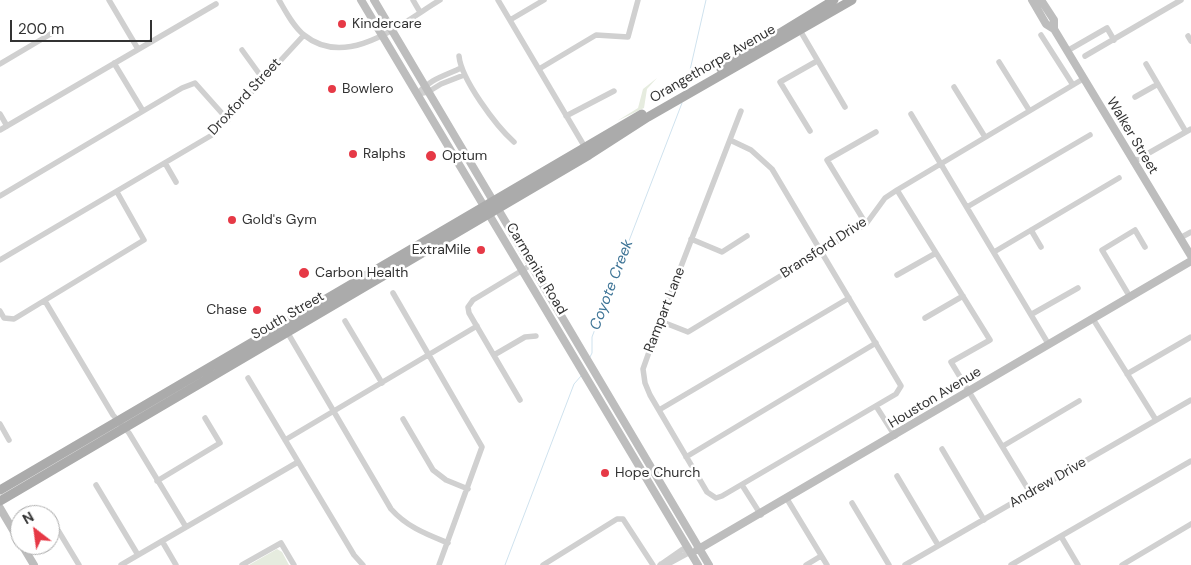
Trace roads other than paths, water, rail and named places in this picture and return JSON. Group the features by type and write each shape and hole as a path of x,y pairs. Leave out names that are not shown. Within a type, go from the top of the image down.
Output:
{"main road":[{"name":"Carmenita Road","path":"361,0 698,565"},
{"name":"Carmenita Road","path":"374,0 709,565"},
{"name":"Orangethorpe Avenue","path":"797,27 834,0"},
{"name":"Orangethorpe Avenue","path":"587,151 797,27 852,0"},
{"name":"Walker Street","path":"1032,0 1046,24 1054,29 1191,256"},
{"name":"Walker Street","path":"1041,0 1054,20 1054,29"},
{"name":"South Street","path":"285,328 483,205 587,151"},
{"name":"South Street","path":"0,490 121,424 285,328 497,209 587,151"},
{"name":"Houston Avenue","path":"690,552 700,550 1191,261"},
{"name":"South Street","path":"0,500 121,424"},
{"path":"0,508 10,525"}],"street":[{"path":"110,0 138,49"},
{"path":"279,0 296,28 304,35 320,45 347,48 364,44 440,0"},
{"path":"413,0 420,12"},
{"path":"498,0 587,151"},
{"path":"510,20 544,0"},
{"path":"539,69 596,35 628,37 638,0"},
{"path":"1085,56 1182,0"},
{"path":"0,130 216,4"},
{"path":"797,27 845,107"},
{"path":"1067,51 1107,28 1114,40"},
{"path":"0,64 59,29"},
{"name":"Droxford Street","path":"0,260 212,135 228,120 304,35"},
{"path":"1041,35 1073,85"},
{"path":"242,50 263,79"},
{"path":"459,56 464,75 477,97 514,142"},
{"path":"810,131 780,82 818,61"},
{"path":"999,62 1028,110"},
{"path":"114,63 142,111"},
{"path":"1133,162 1188,131 1146,64"},
{"path":"426,89 438,77 461,68"},
{"path":"417,94 464,75"},
{"name":"Bransford Drive","path":"660,321 688,332 866,224 885,198 897,190 1028,110 1083,79"},
{"path":"0,196 142,111 182,88 195,83 228,120"},
{"path":"1135,97 1158,84"},
{"path":"954,87 985,137"},
{"path":"566,116 614,90"},
{"name":"Rampart Lane","path":"741,111 643,369 645,383 659,410 707,492 714,498 722,496 742,485"},
{"path":"0,114 7,126"},
{"path":"911,114 1049,345"},
{"path":"866,224 827,160 876,132"},
{"path":"967,207 1090,135"},
{"path":"730,140 751,150 772,169 899,381 900,388 896,394 742,485 760,515"},
{"path":"165,163 176,182"},
{"path":"994,252 1119,178"},
{"path":"897,190 990,340 951,362 1004,446 1031,494"},
{"path":"0,311 4,318 14,319 144,240 117,192"},
{"path":"1031,230 1041,247"},
{"path":"1130,297 1102,250 1135,230 1145,247"},
{"path":"1180,238 1191,232"},
{"path":"691,240 722,252 747,236"},
{"path":"897,275 936,253"},
{"path":"520,400 468,307 473,300 531,265"},
{"path":"1032,314 1078,288"},
{"path":"393,293 482,446 439,565"},
{"path":"925,318 963,296"},
{"path":"659,410 849,298"},
{"path":"44,301 186,527"},
{"path":"1093,319 1156,420"},
{"path":"345,321 382,383"},
{"path":"285,440 477,326"},
{"path":"285,328 392,509 402,520 417,530 448,543"},
{"path":"494,355 525,337 536,336"},
{"path":"1127,374 1191,337"},
{"path":"686,457 876,343"},
{"path":"248,378 354,556 363,565"},
{"name":"Andrew Drive","path":"905,565 1191,400"},
{"path":"1004,446 1079,401"},
{"path":"876,406 895,436"},
{"path":"158,481 220,443 205,418"},
{"path":"403,419 434,470 446,480 468,489"},
{"path":"0,424 10,440"},
{"path":"942,449 984,520"},
{"path":"1014,564 1062,538 1191,461"},
{"path":"121,565 298,462"},
{"path":"897,476 938,546"},
{"path":"96,485 138,555"},
{"path":"787,499 826,565"},
{"path":"852,503 889,565"},
{"path":"543,565 609,524 623,519 653,565"},
{"path":"1122,565 1191,524"},
{"path":"60,533 79,565"},
{"path":"1062,538 1078,565"},
{"path":"162,541 176,565"},
{"path":"242,565 281,542 294,565"},
{"path":"661,565 665,559 683,549 690,552"},
{"path":"806,565 821,556"}],"waterway":[{"name":"Coyote Creek","path":"685,92 706,0"},
{"name":"Coyote Creek","path":"589,359 592,353 592,337 682,103"},
{"name":"Coyote Creek","path":"505,565 574,384 581,376"}],"place":[{"name":"Kindercare","path":"342,24"},
{"name":"Bowlero","path":"332,89"},
{"name":"Ralphs","path":"353,154"},
{"name":"Optum","path":"431,156"},
{"name":"Gold's Gym","path":"232,220"},
{"name":"ExtraMile","path":"481,250"},
{"name":"Carbon Health","path":"304,273"},
{"name":"Chase","path":"257,310"},
{"name":"Hope Church","path":"605,473"}]}
